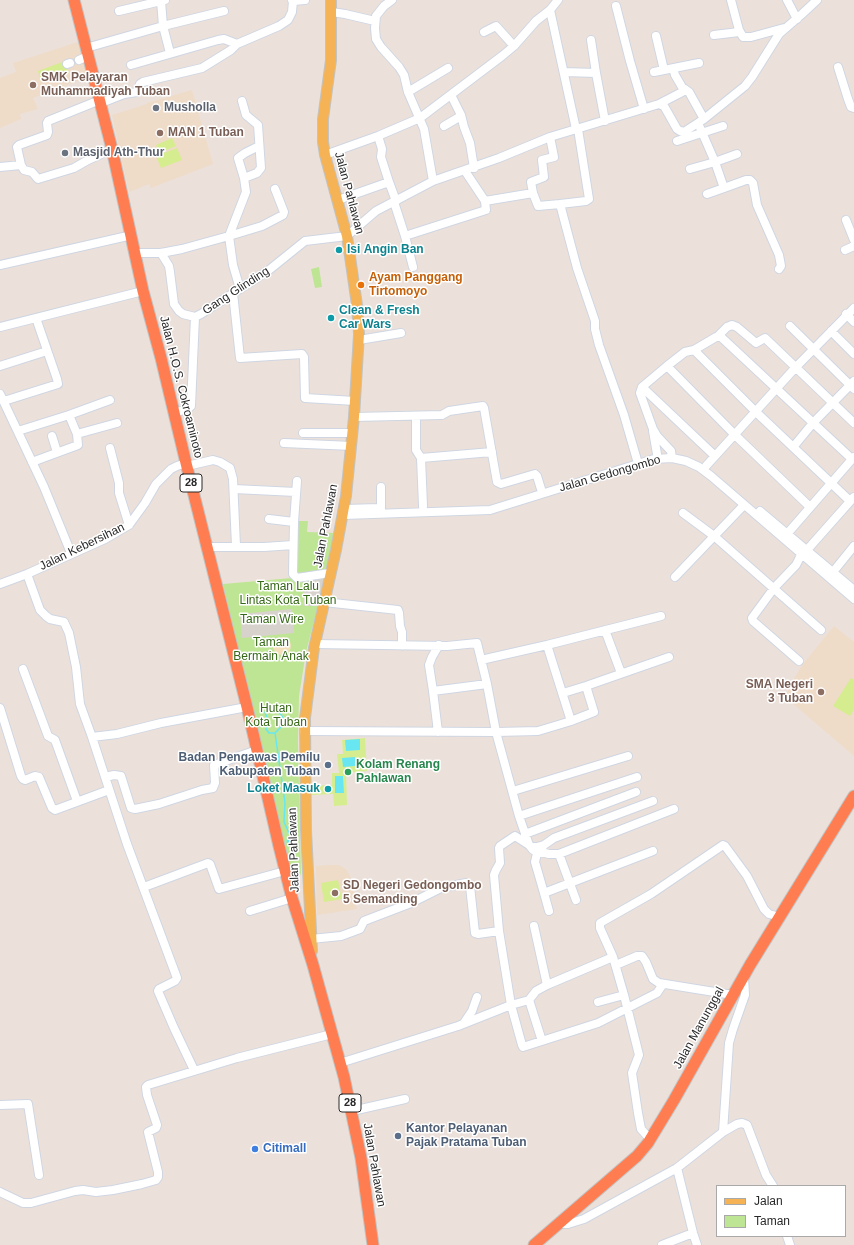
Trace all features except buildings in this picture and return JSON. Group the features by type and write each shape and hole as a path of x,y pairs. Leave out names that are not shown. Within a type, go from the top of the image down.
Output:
{"highway":[{"name":"Jalan H.O.S. Cokroaminoto","path":"74,0 85,55 101,102 132,235 143,290 247,707 285,871 313,965"},
{"name":"Jalan Manunggal","path":"534,1245 637,1156 650,1139 674,1100 733,995 854,796"},
{"name":"Jalan Pahlawan","path":"313,965 352,1111 366,1190 373,1245"}],"main road":[{"name":"Jalan Pahlawan","path":"313,965 306,830 304,731 315,644 343,512 352,446 359,340 357,305 347,236 322,142 322,131 331,60 332,0"}],"street":[{"path":"119,11 163,0 163,26 170,53"},
{"path":"112,149 74,168 38,179 32,172 24,170 21,165 17,147 47,135 47,123 49,120 124,94 137,92 140,84 143,82 202,68 231,50 237,44 284,23 291,16 293,1 305,0"},
{"path":"392,0 378,12 375,21 378,43 402,70 408,92 420,118 427,142 433,181"},
{"path":"325,155 378,136 420,118 514,46 536,21 550,10 558,0"},
{"path":"732,0 740,32 743,37 749,37 784,28"},
{"path":"787,0 797,19"},
{"path":"659,104 664,106 676,127 680,131 686,131 701,121 748,83 774,41 784,28 797,19 817,0"},
{"path":"616,6 644,108"},
{"path":"550,10 568,95 577,129 589,199 586,201 538,206 531,182 544,177 542,160 554,157 550,137"},
{"path":"85,55 163,26 224,11"},
{"path":"332,12 375,21"},
{"path":"484,32 496,26 514,46"},
{"path":"714,35 740,32"},
{"path":"656,36 664,70"},
{"path":"131,65 224,39 237,44"},
{"path":"591,40 605,120"},
{"path":"654,72 699,63"},
{"path":"838,67 848,99 852,108 854,108"},
{"path":"408,92 448,68"},
{"path":"673,68 682,87 692,97 701,121 703,132 724,188"},
{"path":"564,72 596,73"},
{"path":"347,236 373,213 433,181 474,168 550,137 659,104 686,90"},
{"path":"451,95 462,116 464,127 470,143 474,168"},
{"path":"242,101 246,115 258,125 260,170 256,174 244,178"},
{"path":"444,126 462,116"},
{"path":"677,141 723,126"},
{"path":"378,136 382,149 381,157 413,267"},
{"path":"259,146 238,158 244,178 246,192 229,236 237,291 240,358 302,354 304,357 305,398 355,401"},
{"path":"690,169 737,154"},
{"path":"0,167 21,165"},
{"path":"405,236 484,211 487,208 485,201 465,171"},
{"path":"707,194 746,180 750,180 753,183 757,206 779,255 781,262 779,269"},
{"path":"338,200 389,182"},
{"path":"136,253 161,253 182,249 262,226 283,215 284,212 275,189"},
{"path":"485,201 533,193"},
{"path":"560,204 577,268 594,321 596,334 624,415 637,460"},
{"path":"846,220 854,240"},
{"path":"0,265 132,235"},
{"name":"Gang Glinding","path":"161,253 169,266 174,304 183,314 195,317 269,270 305,240 347,236"},
{"path":"845,250 854,246"},
{"path":"0,327 143,290"},
{"path":"706,466 796,367 846,314 854,308"},
{"path":"846,314 854,322"},
{"path":"174,413 187,409 191,406 195,317"},
{"path":"36,318 58,379 58,384 2,397 44,487 71,553"},
{"path":"657,454 653,429 640,396 642,387 685,352 694,350 718,336 727,327 732,325 737,327 756,343 764,337 854,423"},
{"path":"790,326 853,385 813,423 794,446"},
{"path":"831,331 854,354"},
{"path":"359,340 401,333"},
{"path":"718,336 721,337 813,423 853,458 830,482 787,534"},
{"path":"694,350 756,412 794,446 830,482 852,499 804,551 796,565 774,588 752,618 753,621 799,661"},
{"path":"0,366 47,351"},
{"path":"667,366 810,507"},
{"path":"642,387 715,456"},
{"path":"18,431 110,400"},
{"path":"354,418 442,415 449,411 483,406 498,483 500,484 535,474 541,489"},
{"path":"32,462 78,445 77,434 69,415"},
{"path":"416,416 416,450 421,458 423,506"},
{"path":"77,434 117,423"},
{"path":"653,429 672,456"},
{"path":"303,433 353,433"},
{"path":"52,436 57,452"},
{"path":"284,443 352,446"},
{"path":"110,448 119,483 119,493 129,525"},
{"path":"421,458 492,452"},
{"name":"Jalan Gedongombo","path":"343,512 490,510 541,489 657,454 688,457 706,466 787,534 854,599"},
{"name":"Jalan Gedongombo","path":"343,512 423,506 482,506 516,499 654,459 672,456 699,467 744,505 854,590"},
{"name":"Jalan Kebersihan","path":"0,584 27,574 105,539 129,525 145,503 156,484 171,469 177,466 213,460 230,468 233,473 236,546"},
{"path":"297,481 292,571 295,578 330,573"},
{"path":"381,487 381,508"},
{"path":"234,489 296,492"},
{"path":"675,577 744,505"},
{"path":"683,513 714,536 821,630"},
{"path":"269,519 294,522"},
{"path":"207,548 293,545"},
{"path":"832,572 854,546"},
{"path":"27,574 40,610 50,619 64,622 69,633 76,667 80,704 127,844 177,978 158,991 194,1070"},
{"path":"324,602 355,609 398,610 402,632 402,646"},
{"path":"481,660 547,646 661,616"},
{"path":"605,630 621,673"},
{"path":"315,644 353,641 402,646 478,644 496,732 519,816 532,850 559,854 674,809"},
{"path":"438,732 429,665 439,646"},
{"path":"547,646 571,721"},
{"path":"562,693 669,657"},
{"path":"23,669 48,736 55,740 77,801"},
{"path":"433,691 487,684"},
{"path":"304,731 538,731 594,712 586,686"},
{"path":"92,737 117,734 161,723 247,707"},
{"path":"0,708 23,779 25,780 38,776 50,806 53,809 55,810 109,790"},
{"path":"105,777 118,775 122,777 131,808 135,809 147,807 213,788 215,783 214,765 257,750"},
{"path":"513,791 628,756"},
{"path":"519,816 637,777"},
{"path":"605,788 610,802"},
{"path":"525,834 636,792"},
{"path":"653,801 534,847 520,838 513,836 499,848 500,863 494,876 499,931 511,1005 522,1046 598,1023 657,993 663,984"},
{"path":"544,844 538,851 535,865 550,911"},
{"path":"650,1139 641,1129 632,1073 639,1055 615,961 600,928 600,923 657,890 723,845 747,876 764,909 768,914 780,917"},
{"path":"544,893 653,851"},
{"path":"559,854 576,900"},
{"path":"144,887 208,863 210,864 217,887 219,889 285,871"},
{"path":"311,940 341,936 360,929 364,921 411,903 441,888 466,883 470,886 475,933 478,934 499,931"},
{"path":"250,911 292,898"},
{"path":"534,926 547,985"},
{"path":"340,1063 464,1023 511,1005 529,1000 536,991 547,985 615,961 637,956 642,956 653,979 659,983 733,995"},
{"path":"723,1132 725,1114 725,1083 729,1043 745,995 744,977"},
{"path":"598,1002 624,995"},
{"path":"464,1023 472,1011 477,997"},
{"path":"529,1000 542,1041"},
{"path":"0,1192 24,1203 31,1203 76,1191 83,1190 96,1192 113,1190 156,1180 158,1177 158,1172 148,1132 156,1128 157,1125 146,1087 149,1084 194,1070 332,1034"},
{"path":"352,1111 405,1099"},
{"path":"0,1105 28,1104 39,1175"},
{"path":"558,1224 568,1224 584,1219 677,1168 723,1132 737,1124 742,1123 747,1125 766,1175 772,1185"},
{"path":"677,1168 697,1245"},
{"path":"662,1245 693,1233"}],"shaded area":[{"name":"SMK Pelayaran Muhammadiyah Tuban","path":"78,42 88,77 33,98 38,109 20,114 21,119 0,128 0,78 16,72 13,63"},
{"name":"MAN 1 Tuban","path":"192,90 213,164 151,188 149,184 129,192 112,115"},
{"path":"325,579 318,606 303,606 305,580"},
{"path":"292,609 294,633 242,638 240,614"},
{"name":"SMA Negeri 3 Tuban","path":"834,626 854,642 854,756 785,697 803,664"},
{"name":"SD Negeri Gedongombo 5 Semanding","path":"339,865 347,870 350,876 357,909 317,915 316,866"}],"green space":[{"path":"65,61 69,73 41,82 38,71"},
{"path":"172,138 176,146 159,153 156,145"},
{"path":"177,148 182,160 161,168 156,156"},
{"path":"319,267 322,287 315,288 311,269"},
{"path":"295,521 308,521 307,532 334,533 326,572 296,576"},
{"name":"Taman Wire","path":"326,575 306,652 299,696 298,742 301,873 297,878 292,875 223,584"},
{"path":"851,678 854,680 854,709 850,716 833,706"},
{"name":"Kolam Renang Pahlawan","path":"365,738 367,771 346,773 347,805 334,806 333,794 311,795 311,786 332,785 332,773 339,773 337,754 343,754 342,740"},
{"path":"338,880 342,899 324,902 321,883"}],"sand":[{"path":"282,637 288,640 291,646 288,652 282,655 276,652 273,646 276,640"}],"water":[{"path":"360,739 360,750 346,751 345,740"},
{"path":"355,757 355,766 343,767 342,758"},
{"path":"335,776 343,776 344,793 335,793"},
{"path":"290,836 294,836 296,837 296,845 290,846 287,843 287,839"}],"waterway":[{"path":"269,709 280,713 283,718 282,726 275,733 269,733 266,729 267,718 265,712 269,709"},
{"path":"275,733 285,803 284,822 290,835"}],"place":[{"name":"SMK Pelayaran Muhammadiyah Tuban","path":"33,85"},
{"name":"Musholla","path":"156,108"},
{"name":"MAN 1 Tuban","path":"160,133"},
{"name":"Masjid Ath-Thur","path":"65,153"},
{"name":"Isi Angin Ban","path":"339,250"},
{"name":"Ayam Panggang Tirtomoyo","path":"361,285"},
{"name":"Clean & Fresh Car Wars","path":"331,318"},
{"name":"SMA Negeri 3 Tuban","path":"821,692"},
{"name":"Badan Pengawas Pemilu Kabupaten Tuban","path":"328,765"},
{"name":"Kolam Renang Pahlawan","path":"348,772"},
{"name":"Loket Masuk","path":"328,789"},
{"name":"SD Negeri Gedongombo 5 Semanding","path":"335,893"},
{"name":"Kantor Pelayanan Pajak Pratama Tuban","path":"398,1136"},
{"name":"Citimall","path":"255,1149"}],"park label":[{"name":"Taman Lalu Lintas Kota Tuban","path":"288,594"},
{"name":"Taman Bermain Anak","path":"271,650"},
{"name":"Hutan Kota Tuban","path":"276,716"}]}
